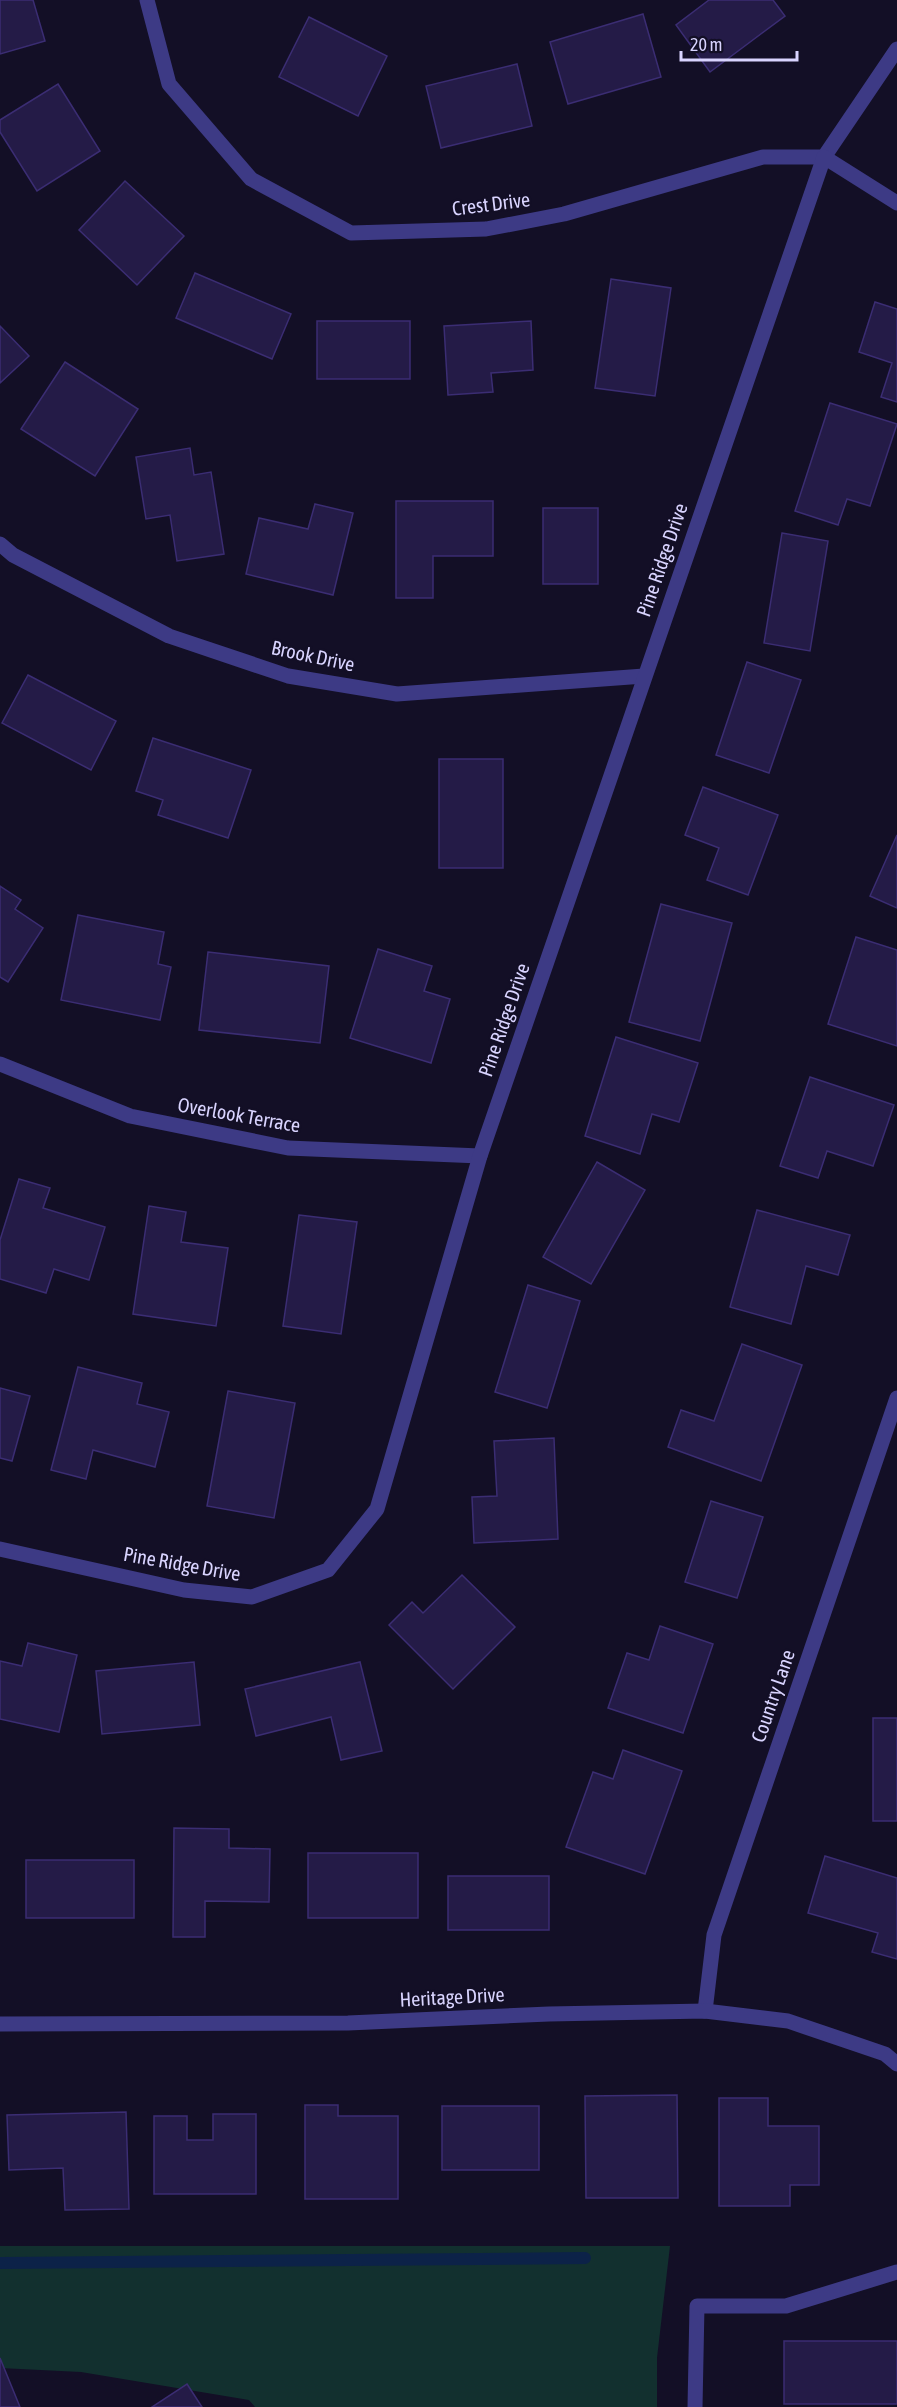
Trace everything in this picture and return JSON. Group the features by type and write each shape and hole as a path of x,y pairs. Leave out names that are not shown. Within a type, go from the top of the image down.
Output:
{"street":[{"name":"Crest Drive","path":"147,0 169,84 243,171 251,179 351,233 486,229 564,214 763,157 825,157"},
{"path":"897,49 825,157 897,203"},
{"name":"Pine Ridge Drive","path":"0,1549 184,1590 252,1597 328,1570 377,1509 480,1156 825,157"},
{"name":"Brook Drive","path":"0,544 13,555 169,636 288,676 397,694 644,676"},
{"name":"Overlook Terrace","path":"0,1065 130,1116 288,1148 480,1156"},
{"name":"Country Lane","path":"705,2011 714,1935 897,1398"},
{"name":"Heritage Drive","path":"0,2024 348,2023 549,2014 705,2011 788,2021 885,2054 897,2064"},
{"path":"695,2407 697,2306 786,2306 897,2272"}],"green space":[{"path":"0,2246 670,2246 657,2358 657,2407 255,2407 249,2400 81,2372 0,2368"}],"building":[{"path":"0,0 33,0 45,41 0,54"},
{"path":"709,0 773,0 785,16 710,72 676,25"},
{"path":"643,14 661,77 568,104 550,42"},
{"path":"309,17 387,56 358,116 279,77"},
{"path":"517,64 532,126 441,148 426,86"},
{"path":"58,84 100,151 37,191 0,132 0,120"},
{"path":"125,181 184,236 137,285 79,230"},
{"path":"195,273 291,314 272,359 176,318"},
{"path":"611,279 671,288 655,396 595,388"},
{"path":"875,302 897,309 897,402 881,397 892,363 859,352"},
{"path":"317,321 410,321 410,379 317,379"},
{"path":"531,321 533,370 491,373 493,392 448,395 444,326"},
{"path":"0,326 29,356 0,383"},
{"path":"65,362 138,409 95,476 21,429"},
{"path":"830,403 897,424 870,506 847,499 838,525 795,511"},
{"path":"190,448 194,475 211,472 224,554 177,561 170,515 146,519 136,457"},
{"path":"396,501 493,501 493,556 433,556 433,598 396,598"},
{"path":"315,504 353,513 333,595 246,574 259,518 308,529"},
{"path":"543,508 598,508 598,584 543,584"},
{"path":"782,533 828,541 810,651 764,643"},
{"path":"747,662 801,680 769,773 716,755"},
{"path":"28,675 116,721 91,770 2,723"},
{"path":"153,738 251,770 228,838 158,815 163,800 136,791"},
{"path":"439,759 503,759 503,868 439,868"},
{"path":"703,787 778,815 748,895 707,880 719,848 685,835"},
{"path":"897,835 897,908 870,896"},
{"path":"0,886 21,900 15,909 43,928 8,982 0,977"},
{"path":"661,904 732,923 700,1041 629,1022"},
{"path":"78,915 164,932 158,964 171,967 160,1020 61,1000"},
{"path":"856,937 897,950 897,1046 828,1024"},
{"path":"378,949 432,966 424,991 450,999 431,1063 350,1038"},
{"path":"208,952 329,966 320,1043 199,1030"},
{"path":"616,1037 698,1063 679,1122 652,1114 640,1154 585,1136"},
{"path":"810,1077 894,1105 873,1166 827,1151 818,1178 780,1166"},
{"path":"597,1162 645,1190 591,1284 543,1257"},
{"path":"19,1179 50,1188 43,1208 105,1227 89,1280 54,1269 46,1293 0,1279 0,1240"},
{"path":"149,1206 186,1212 181,1242 228,1248 216,1326 133,1314"},
{"path":"757,1210 850,1235 838,1275 806,1266 791,1324 730,1307"},
{"path":"299,1215 357,1222 341,1334 283,1326"},
{"path":"528,1285 580,1301 547,1408 495,1392"},
{"path":"742,1344 802,1365 761,1481 668,1447 681,1410 714,1421"},
{"path":"78,1367 142,1383 137,1404 169,1412 155,1467 93,1450 86,1479 51,1470"},
{"path":"0,1388 30,1396 12,1461 0,1458"},
{"path":"228,1391 295,1403 274,1518 207,1506"},
{"path":"554,1438 558,1539 474,1543 472,1497 497,1496 494,1441"},
{"path":"711,1501 763,1517 737,1598 685,1582"},
{"path":"462,1575 515,1627 453,1689 389,1625 412,1602 423,1613"},
{"path":"660,1626 713,1644 683,1733 608,1708 627,1653 649,1660"},
{"path":"28,1643 77,1655 59,1732 0,1719 0,1661 22,1666"},
{"path":"194,1662 200,1725 102,1734 96,1671"},
{"path":"360,1662 382,1751 341,1760 331,1717 256,1736 245,1689"},
{"path":"873,1718 897,1718 897,1821 873,1821"},
{"path":"623,1750 682,1771 645,1874 566,1847 593,1772 613,1779"},
{"path":"174,1828 229,1829 229,1848 270,1849 269,1902 205,1901 205,1937 173,1937"},
{"path":"308,1853 418,1853 418,1918 308,1918"},
{"path":"825,1856 897,1878 897,1959 872,1952 878,1933 808,1913"},
{"path":"26,1860 134,1860 134,1918 26,1918"},
{"path":"448,1876 549,1876 549,1930 448,1930"},
{"path":"677,2095 678,2198 586,2198 585,2096"},
{"path":"719,2098 768,2098 768,2126 819,2126 819,2185 790,2185 790,2206 719,2206"},
{"path":"305,2105 338,2105 338,2116 398,2116 398,2199 305,2199"},
{"path":"442,2106 539,2106 539,2170 442,2170"},
{"path":"126,2112 129,2209 65,2210 63,2168 9,2170 7,2115"},
{"path":"213,2114 256,2114 256,2194 154,2194 154,2116 187,2116 187,2140 213,2140"},
{"path":"784,2341 897,2341 897,2404 784,2404"},
{"path":"0,2358 20,2407 0,2407"},
{"path":"187,2384 202,2407 152,2407"}],"waterway":[{"path":"0,2263 585,2258"}]}
